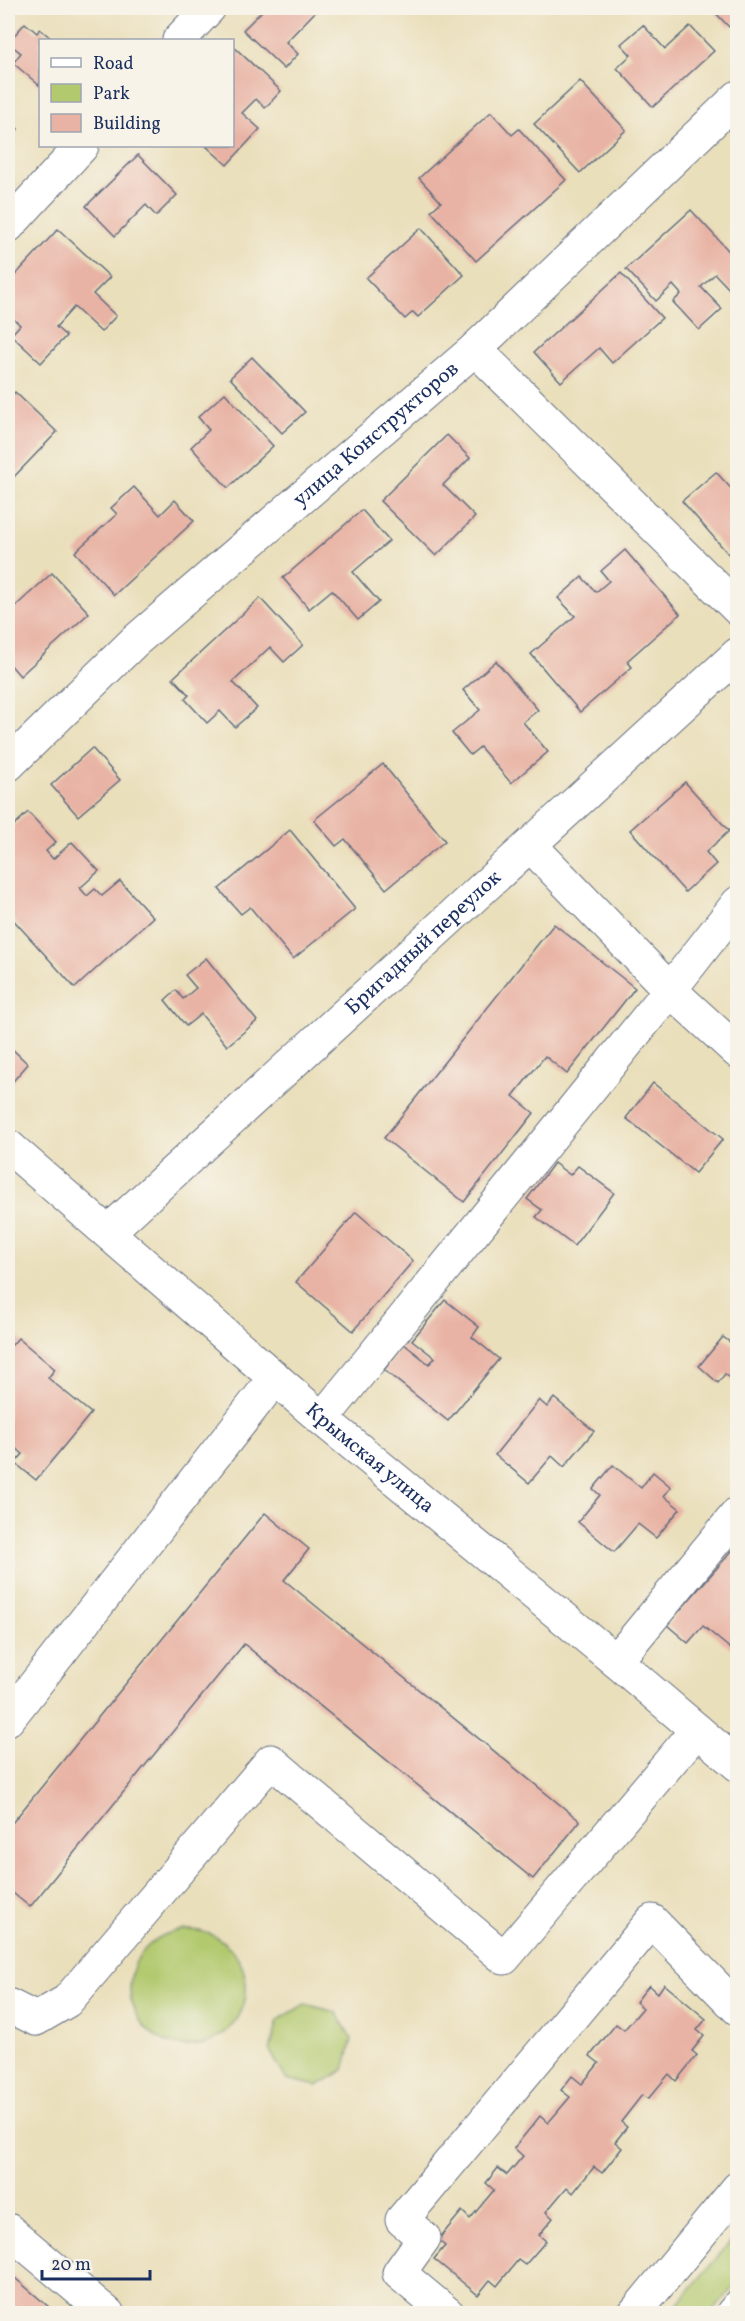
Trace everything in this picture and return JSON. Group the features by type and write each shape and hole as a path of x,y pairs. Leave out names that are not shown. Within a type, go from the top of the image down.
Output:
{"street":[{"path":"180,39 209,8"},
{"name":"улица Конструкторов","path":"8,765 134,642 476,349 738,97"},
{"path":"8,226 81,147"},
{"path":"476,349 738,609"},
{"name":"Бригадный переулок","path":"108,1232 738,654"},
{"path":"530,845 670,990 738,1052"},
{"path":"322,1419 738,903"},
{"name":"Крымская улица","path":"8,1146 322,1419 616,1661 738,1765"},
{"path":"8,1719 275,1378"},
{"path":"616,1661 738,1513"},
{"path":"8,2005 36,2019 67,2001 271,1761 504,1958 697,1730"},
{"path":"448,2313 399,2273 424,2238 402,2220 652,1921 738,2009"},
{"path":"634,2313 738,2188"},
{"path":"8,2230 108,2313"},
{"path":"732,2313 738,2307"}],"green space":[{"path":"188,1930 210,1934 229,1947 242,1966 246,1988 242,2010 229,2029 210,2042 188,2046 166,2042 147,2029 134,2010 130,1988 134,1966 147,1947 166,1934"},
{"path":"305,2004 336,2012 352,2039 344,2070 317,2086 286,2079 270,2051 278,2020"},
{"path":"737,2234 737,2283 711,2313 669,2314"}],"building":[{"path":"265,8 319,8 286,42 298,54 284,69 243,30"},
{"path":"711,8 738,8 738,19 729,27"},
{"path":"25,23 37,33 40,29 52,39 39,39 39,85 13,63 21,53 8,43"},
{"path":"643,25 665,49 690,26 714,51 653,107 617,68 631,55 621,44"},
{"path":"234,47 281,91 265,108 256,99 242,113 260,129 227,165 207,147 234,147"},
{"path":"580,81 626,130 580,173 534,124"},
{"path":"491,112 512,135 519,129 566,180 476,261 431,211 441,202 419,178"},
{"path":"8,119 18,129 8,139"},
{"path":"138,155 177,195 156,216 146,205 115,236 86,206"},
{"path":"691,210 738,261 738,285 731,291 715,274 701,287 722,309 699,330 673,302 681,294 673,285 656,301 626,269"},
{"path":"421,228 464,275 418,317 413,312 405,319 366,278"},
{"path":"58,229 110,277 93,294 116,316 101,332 74,307 56,327 66,336 41,363 11,335 20,325 8,313 8,283"},
{"path":"621,273 662,318 612,363 599,348 561,382 534,352"},
{"path":"252,357 305,412 282,433 230,378"},
{"path":"15,392 57,432 9,482 8,400"},
{"path":"225,393 273,446 228,488 191,447 209,430 198,417"},
{"path":"447,435 470,458 443,485 475,517 436,556 380,501"},
{"path":"716,472 738,496 738,565 682,501"},
{"path":"134,487 160,515 175,500 194,521 114,595 75,552 117,514 111,508"},
{"path":"362,510 389,541 353,572 379,602 358,620 332,590 309,609 283,578"},
{"path":"625,550 680,614 627,661 632,667 580,712 531,654 575,616 558,598 582,577 596,592 609,581 601,571"},
{"path":"52,573 89,613 20,676 8,662 8,613"},
{"path":"260,598 303,645 284,662 270,647 233,682 257,708 235,727 220,711 207,723 185,699 189,695 173,678"},
{"path":"496,661 538,710 523,722 548,752 511,783 480,747 470,755 452,733 480,710 463,690"},
{"path":"738,730 738,743 731,736"},
{"path":"92,748 120,780 78,816 51,785"},
{"path":"383,764 445,841 386,889 345,839 336,846 314,820"},
{"path":"685,782 729,831 706,852 716,864 685,892 630,830"},
{"path":"28,812 56,842 46,851 53,859 72,842 99,871 80,888 87,896 95,889 102,896 120,881 153,917 75,988 8,914 8,831"},
{"path":"290,830 355,909 293,959 250,907 241,914 219,889"},
{"path":"554,924 635,988 567,1074 545,1056 513,1096 534,1113 464,1202 384,1138"},
{"path":"206,958 257,1021 227,1046 201,1014 186,1026 165,1000 176,990 183,999 196,988 185,975"},
{"path":"8,1045 28,1064 8,1087"},
{"path":"653,1083 723,1139 695,1173 626,1118"},
{"path":"554,1163 570,1175 578,1166 614,1193 574,1246 536,1217 542,1210 527,1199"},
{"path":"356,1212 413,1261 353,1331 296,1282"},
{"path":"445,1300 479,1327 472,1337 499,1359 448,1421 384,1370 404,1344 429,1364 435,1358 412,1340"},
{"path":"723,1337 738,1348 738,1384 725,1374 718,1383 699,1366"},
{"path":"18,1338 55,1369 48,1378 91,1413 36,1480 15,1463 23,1454 8,1442 8,1342 12,1345"},
{"path":"554,1398 594,1431 564,1467 552,1456 529,1483 495,1455 539,1400 547,1407"},
{"path":"613,1465 641,1488 653,1472 671,1487 664,1496 680,1509 656,1538 638,1524 614,1552 578,1522 600,1495 593,1489"},
{"path":"265,1513 309,1549 284,1580 580,1821 533,1879 244,1644 30,1907 8,1889 8,1828"},
{"path":"738,1544 738,1655 703,1626 688,1643 667,1625"},
{"path":"664,1984 706,2019 697,2030 704,2036 692,2051 697,2055 676,2081 669,2074 648,2099 642,2095 621,2122 627,2127 615,2142 622,2148 602,2173 594,2167 573,2193 567,2187 546,2212 553,2218 539,2235 546,2241 525,2265 518,2260 497,2286 490,2280 478,2295 434,2259 445,2246 438,2240 462,2211 470,2219 494,2190 486,2183 498,2168 507,2175 523,2156 514,2148 540,2116 548,2123 570,2097 561,2090 572,2076 582,2084 599,2063 590,2056 616,2024 624,2030 643,2008 636,2002 649,1985 658,1993"},
{"path":"8,2272 57,2314 8,2314"}]}
